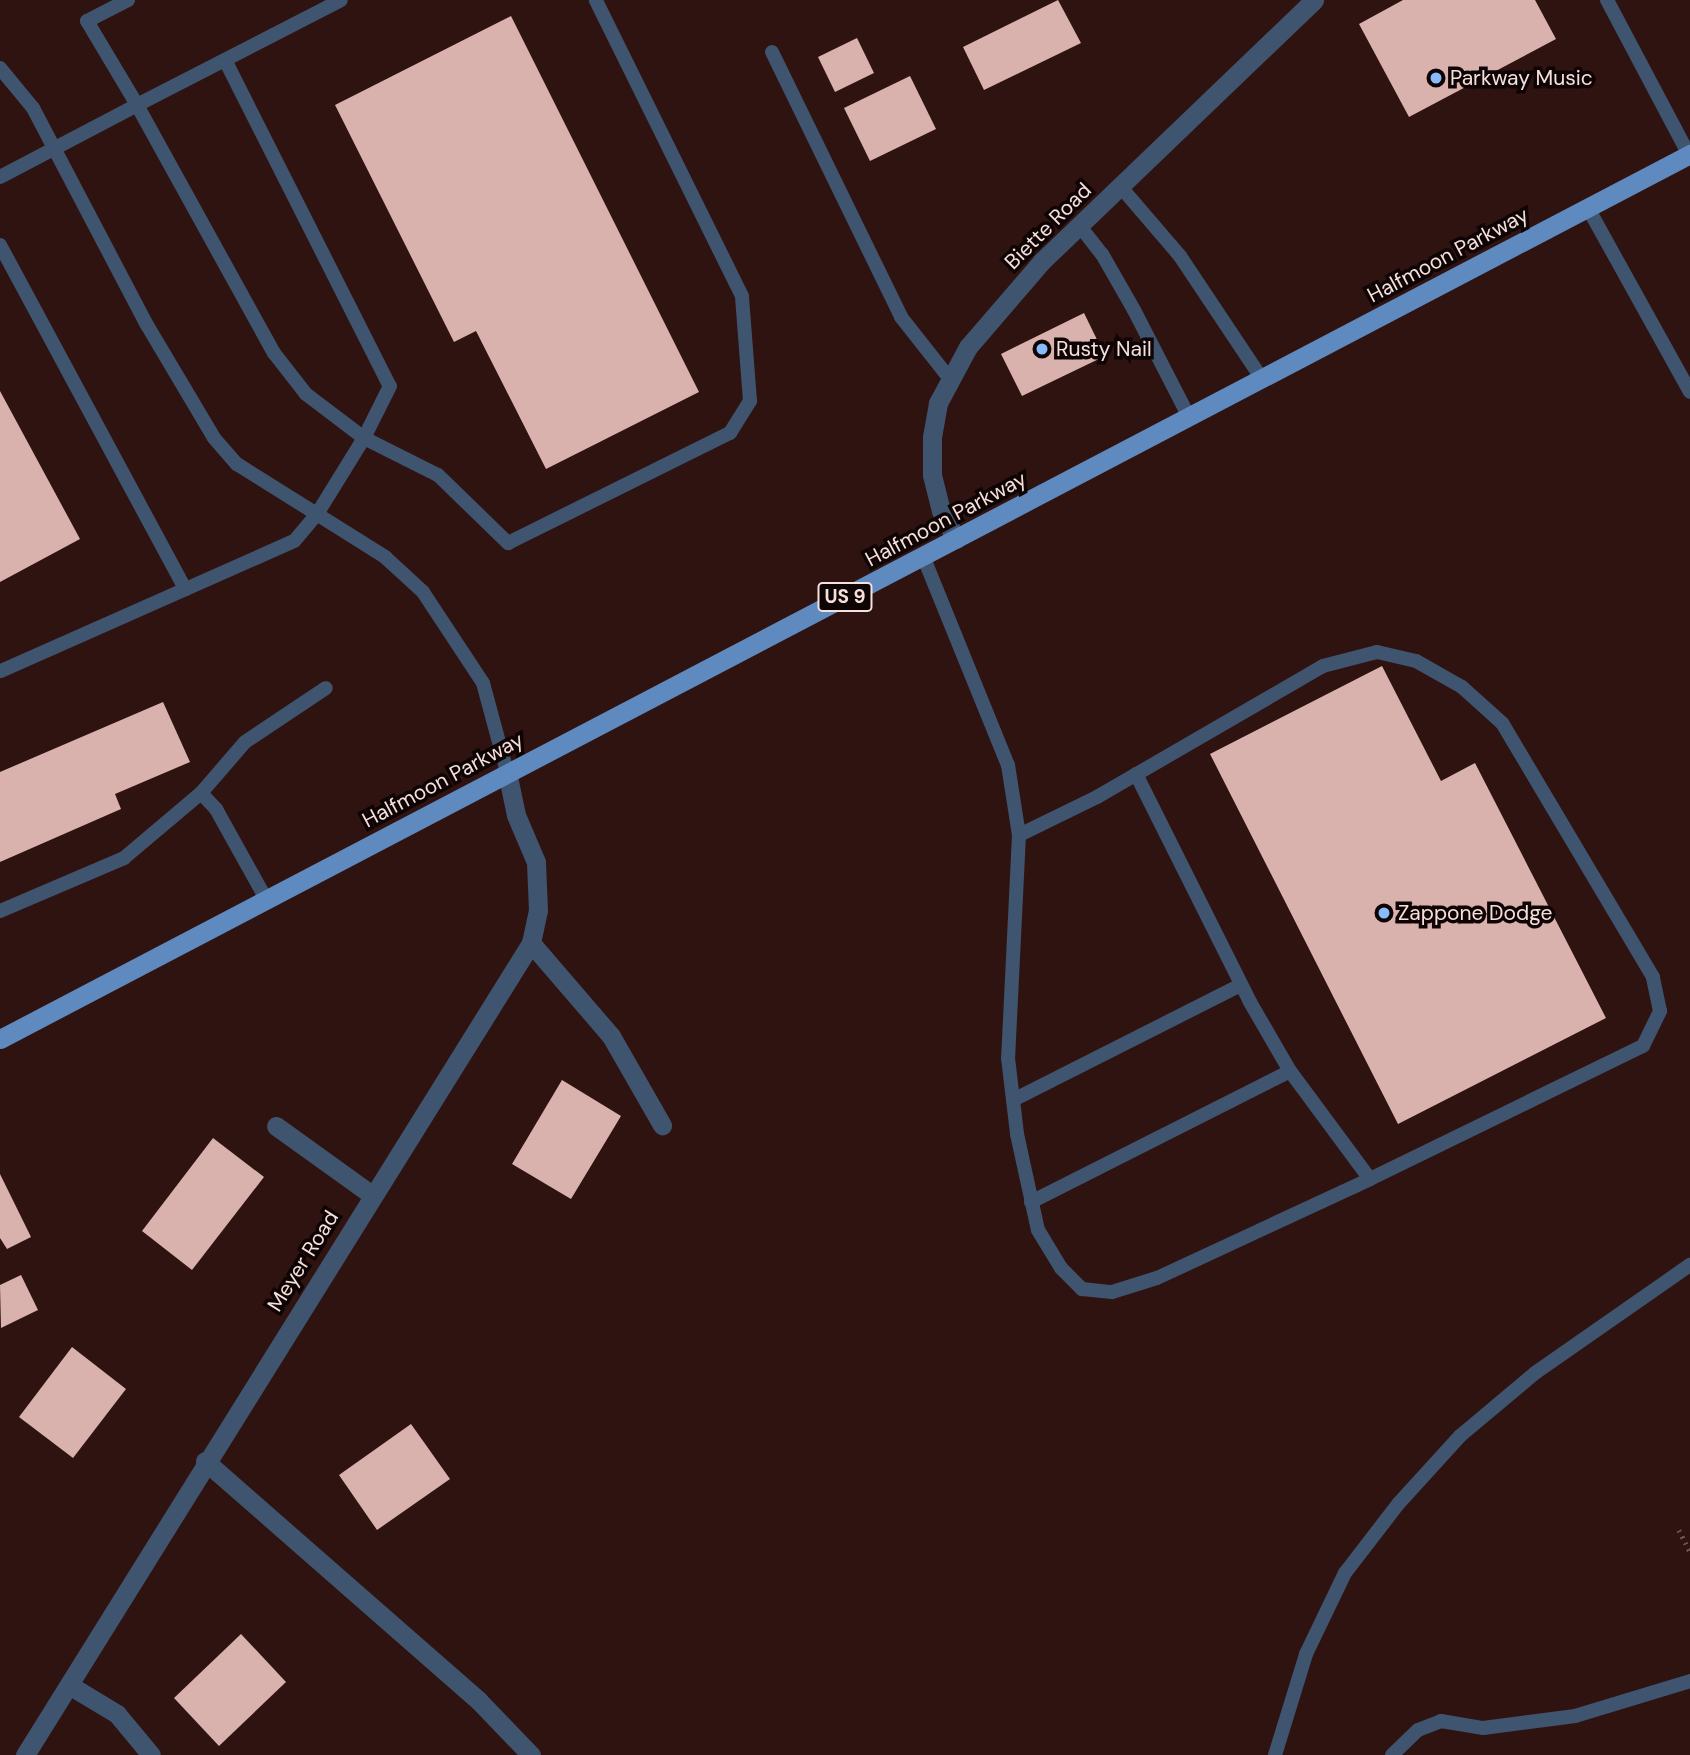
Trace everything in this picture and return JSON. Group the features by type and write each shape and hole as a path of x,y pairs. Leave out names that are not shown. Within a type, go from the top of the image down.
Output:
{"main road":[{"name":"Halfmoon Parkway","path":"0,1039 1690,154"}],"street":[{"name":"Biette Road","path":"956,539 942,511 932,475 938,403 968,347 1079,225 1314,0"},
{"name":"Meyer Road","path":"24,1755 205,1461 531,943 538,910 536,862 516,815 507,772"},
{"path":"531,943 611,1036 662,1125"},
{"path":"276,1126 372,1195"},
{"path":"205,1461 479,1701 531,1755"},
{"path":"69,1685 117,1714 151,1755"}],"lane":[{"path":"128,0 87,21 137,105 274,352 306,394 364,438 438,475 508,543 730,433 750,401 742,296 596,0"},
{"path":"0,177 341,0"},
{"path":"1607,0 1690,154"},
{"path":"772,52 901,317 950,379"},
{"path":"0,671 294,541 317,514 364,438 390,386 225,60"},
{"path":"0,68 33,108 147,325 214,438 237,464 385,558 423,592 483,682 507,772"},
{"path":"1120,186 1180,256 1262,379"},
{"path":"1588,208 1690,392"},
{"path":"1079,225 1102,254 1189,417"},
{"path":"0,244 185,589"},
{"path":"923,556 1008,765 1019,835 1008,1058 1013,1100 1038,1230 1060,1268 1082,1289 1112,1292 1157,1278 1370,1179 1643,1046 1660,1011 1653,977 1502,723 1461,687 1416,661 1377,652 1323,666 1136,774 1019,835"},
{"path":"0,911 124,858 201,793 245,741 326,688"},
{"path":"1136,774 1241,985 1290,1071 1370,1179"},
{"path":"201,793 216,809 266,899"},
{"path":"1013,1100 1241,985"},
{"path":"1031,1202 1290,1071"},
{"path":"1275,1755 1306,1654 1345,1573 1399,1503 1460,1436 1535,1373 1690,1265"},
{"path":"1392,1755 1418,1730 1441,1721 1483,1728 1575,1716 1690,1681"}],"path":[{"path":"1679,1530 1690,1552"}],"building":[{"path":"1058,0 1081,43 984,90 963,47"},
{"name":"Parkway Music","path":"1403,0 1535,0 1556,39 1409,117 1359,24"},
{"path":"511,16 699,392 546,469 476,331 454,342 335,105"},
{"path":"857,38 874,73 835,92 818,57"},
{"path":"910,76 936,129 870,161 844,108"},
{"path":"1084,313 1105,356 1022,396 1001,354"},
{"path":"0,391 80,539 0,582"},
{"path":"1382,666 1441,781 1475,763 1606,1018 1398,1124 1210,754"},
{"path":"163,702 190,762 115,794 121,809 0,862 0,772"},
{"path":"562,1080 621,1116 571,1199 512,1164"},
{"path":"213,1138 264,1177 192,1270 142,1231"},
{"path":"0,1174 31,1237 7,1249 0,1238"},
{"path":"21,1275 38,1310 1,1328 0,1285"},
{"path":"72,1347 126,1389 73,1458 19,1417"},
{"path":"411,1424 450,1479 377,1530 339,1475"},
{"path":"241,1634 286,1682 219,1746 174,1698"}],"place":[{"name":"Parkway Music","path":"1436,78"},
{"name":"Rusty Nail","path":"1042,349"},
{"name":"Zappone Dodge","path":"1384,913"}]}
